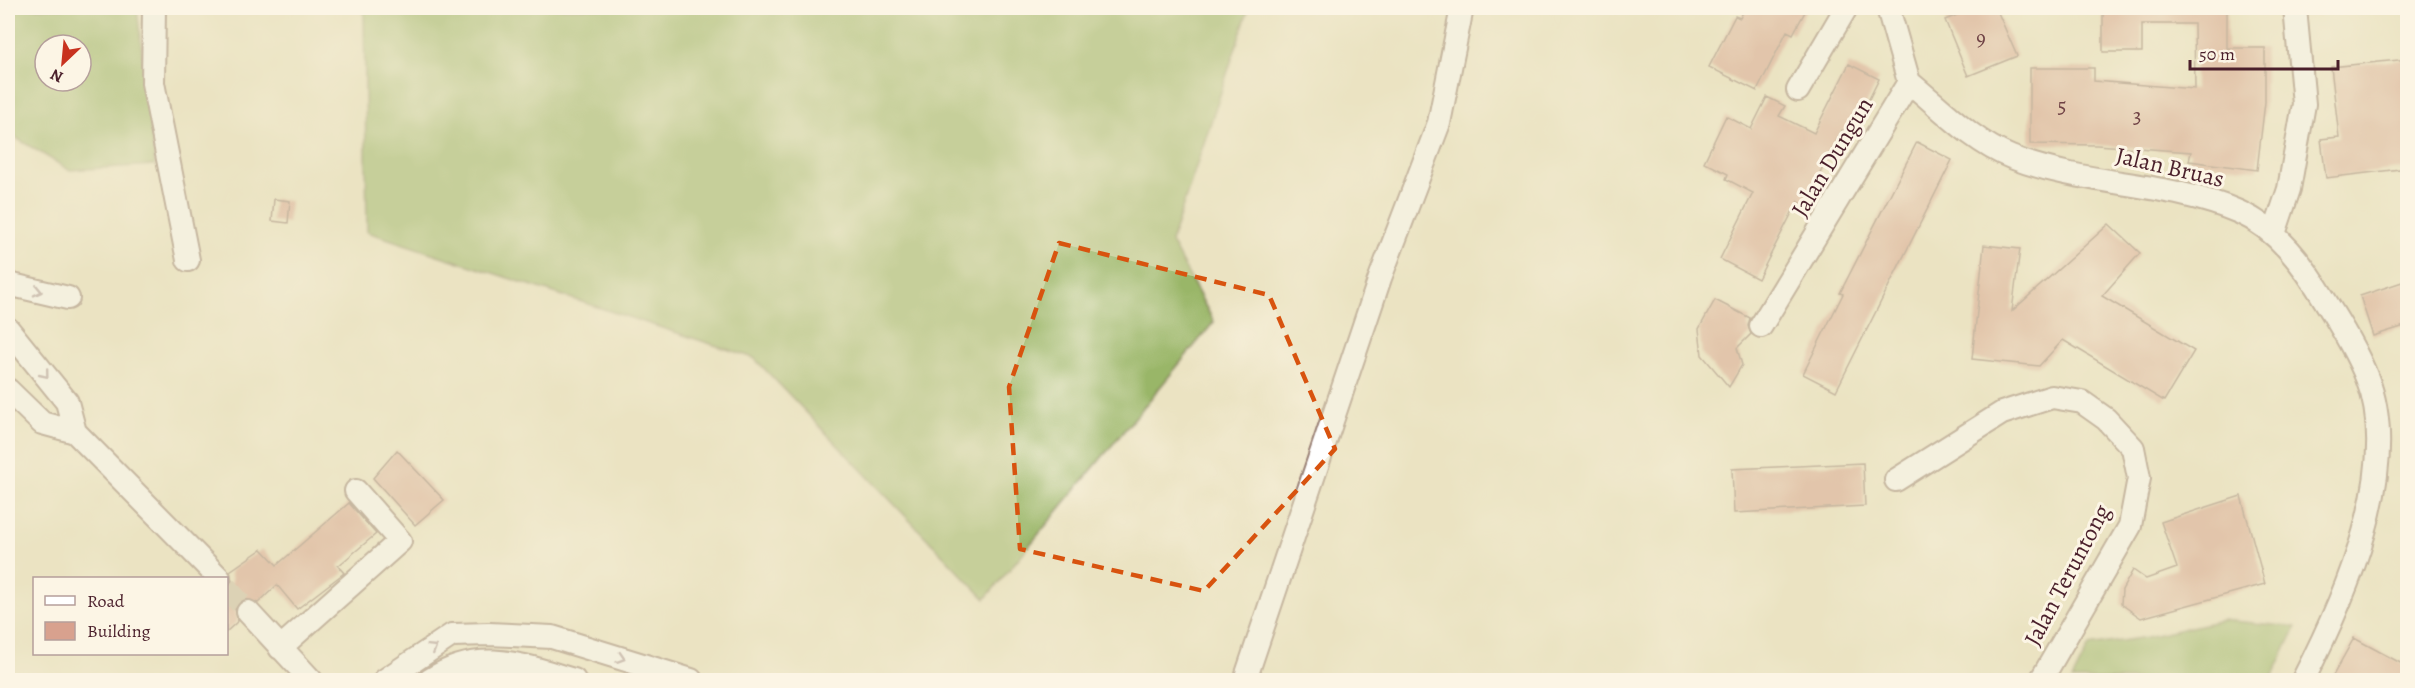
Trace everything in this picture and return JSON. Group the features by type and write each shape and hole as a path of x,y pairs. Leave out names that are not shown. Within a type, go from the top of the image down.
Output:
{"street":[{"path":"154,8 153,83 188,260"},
{"path":"1245,681 1380,278 1439,123 1462,8"},
{"path":"1798,90 1846,8"},
{"path":"1888,8 1909,82"},
{"path":"2274,234 2289,189 2304,104 2295,8"},
{"name":"Jalan Bruas","path":"1909,82 1982,142 2009,157 2042,167 2207,200 2242,213 2274,234 2310,276 2341,327 2368,379 2378,420 2377,458 2372,500 2356,555 2334,615 2303,681"},
{"name":"Jalan Dungun","path":"1761,326 1909,82"},
{"path":"8,284 68,298"},
{"path":"8,328 67,402 75,432 218,577"},
{"path":"8,390 42,423 75,432"},
{"name":"Jalan Teruntong","path":"1896,480 2002,413 2052,397 2082,402 2106,419 2133,448 2139,478 2130,526 2041,681"},
{"path":"280,648 400,541 356,491"},
{"path":"248,612 310,681"},
{"path":"384,681 452,635 489,634 552,638 691,681"},
{"path":"430,681 446,670 483,660 514,663 574,681"}],"highlighted area":[{"path":"1059,243 1269,295 1335,449 1204,591 1020,549 1009,387"}],"green space":[{"path":"8,8 137,8 155,165 69,170 8,133"},
{"path":"364,8 1249,8 1171,242 1214,322 985,599 754,358 367,232"},
{"path":"2222,620 2296,627 2271,680 2072,680 2089,646 2147,637"}],"building":[{"path":"1745,8 1807,8 1793,34 1787,31 1757,91 1709,67 1735,16 1740,18"},
{"path":"1974,8 1996,8 2017,56 1968,76 1945,20"},
{"path":"2103,8 2227,8 2227,48 2265,48 2265,102 2257,170 2189,161 2191,152 2097,145 2030,144 2030,68 2094,68 2094,81 2195,89 2194,24 2142,24 2142,52 2103,52"},
{"path":"2408,59 2408,168 2326,178 2321,139 2339,137 2331,67"},
{"path":"1849,64 1879,79 1851,135 1842,130 1804,205 1798,201 1758,279 1720,259 1753,193 1726,179 1728,174 1704,162 1726,116 1751,129 1767,97 1785,106 1779,116 1814,133"},
{"path":"1917,142 1952,160 1836,391 1803,374 1843,294 1840,293"},
{"path":"274,199 290,201 288,223 272,221"},
{"path":"2109,224 2140,253 2102,296 2194,351 2164,401 2063,340 2039,366 1972,359 1984,245 2020,249 2012,311"},
{"path":"2408,280 2408,325 2373,336 2360,296"},
{"path":"1715,300 1750,318 1748,326 1751,334 1737,348 1742,365 1729,387 1702,355 1699,329"},
{"path":"397,450 444,500 415,525 373,478"},
{"path":"1863,463 1865,506 1734,513 1732,469"},
{"path":"2241,496 2265,584 2141,618 2121,604 2122,590 2133,570 2146,579 2177,568 2161,522"},
{"path":"349,503 376,534 338,566 344,573 297,609 277,585 258,603 244,599 235,609 238,621 228,630 228,586 232,581 230,571 262,549 277,565"},
{"path":"2354,638 2408,667 2408,681 2330,681"}],"tunnel":[{"path":"228,589 248,612"}]}
